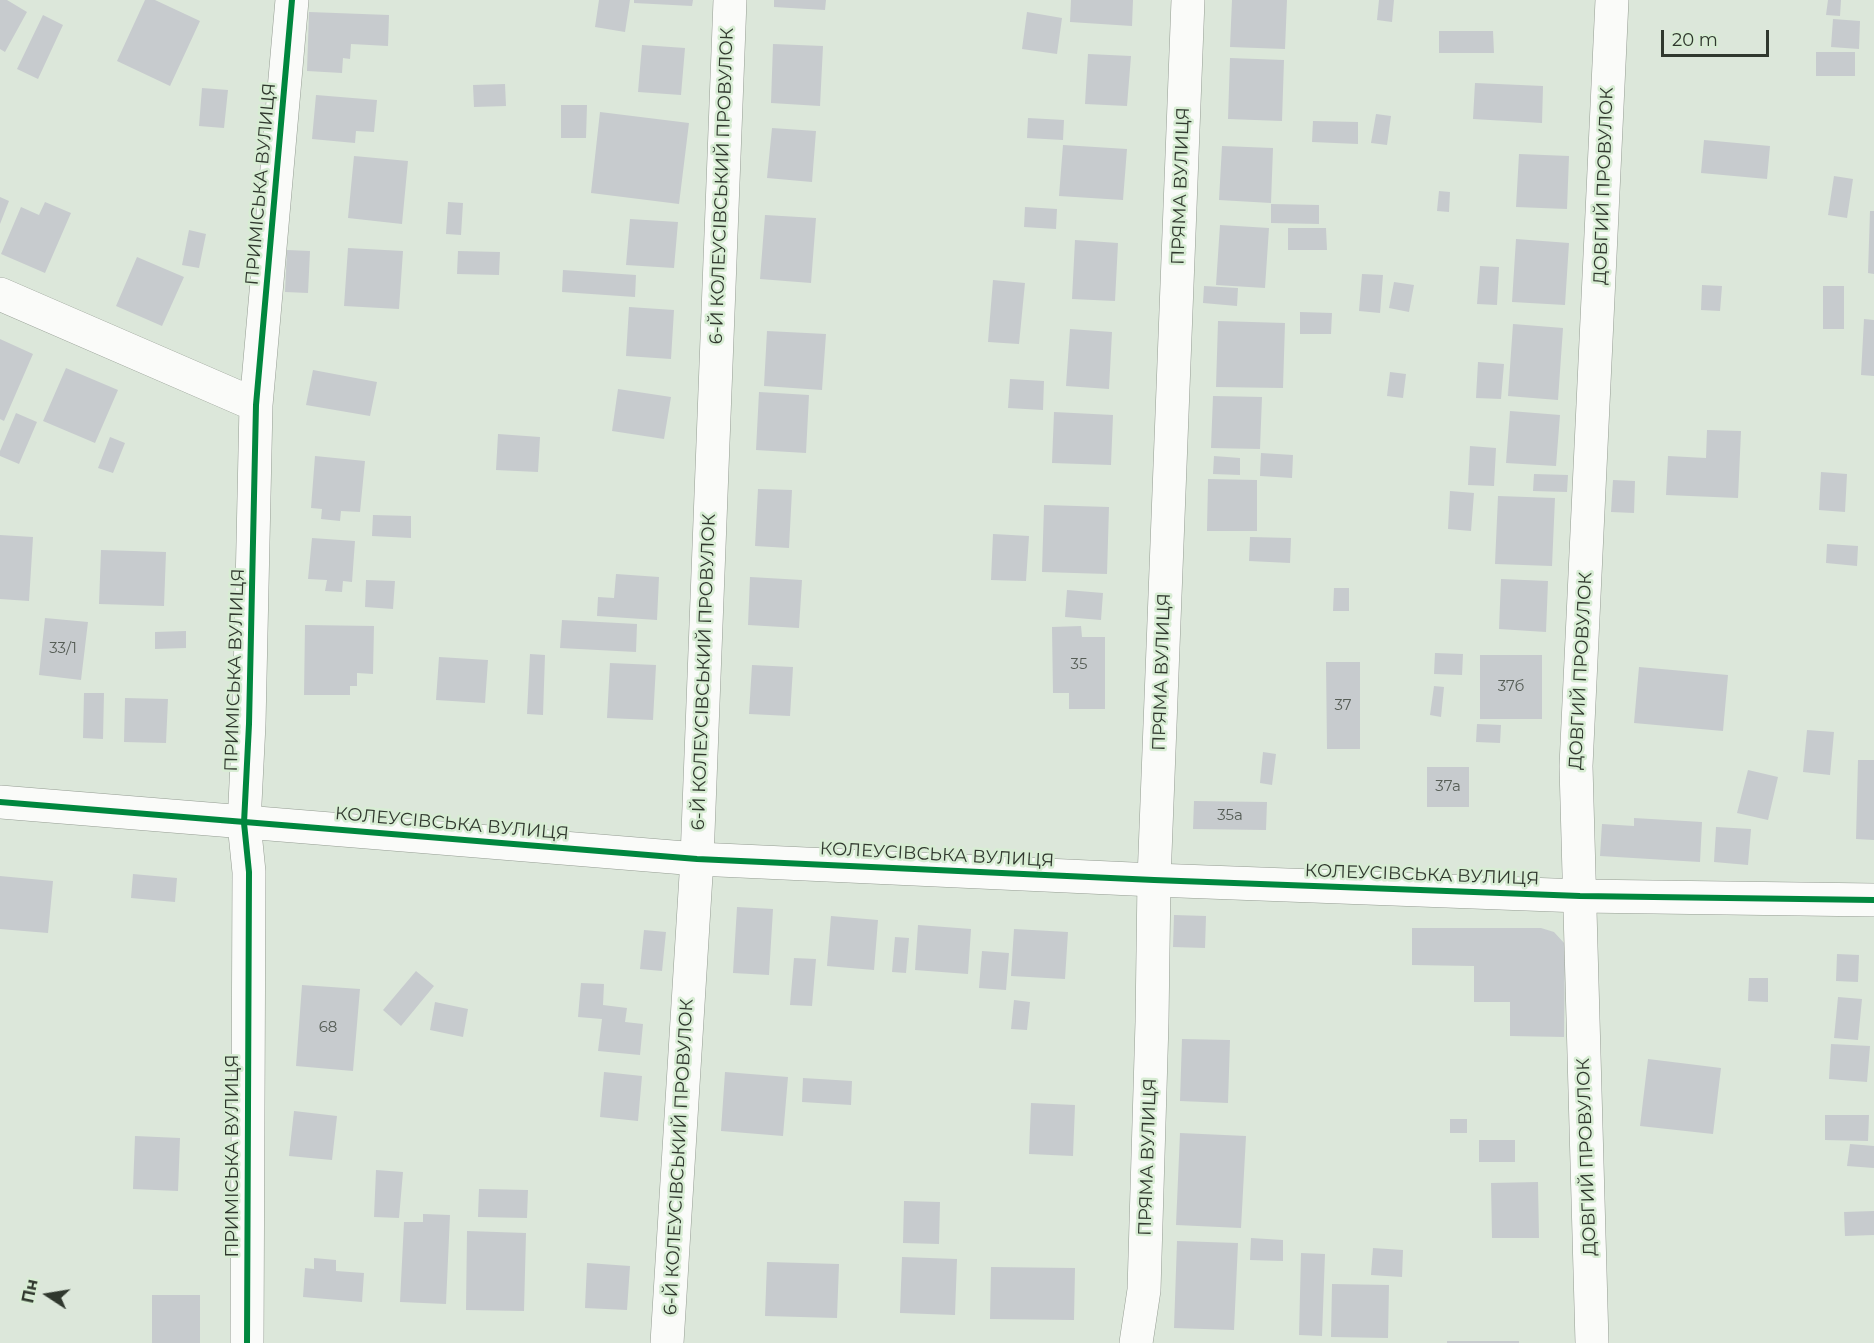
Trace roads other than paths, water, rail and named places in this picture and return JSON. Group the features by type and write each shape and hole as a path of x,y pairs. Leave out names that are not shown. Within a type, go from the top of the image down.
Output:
{"street":[{"name":"6-Й КОЛЕУСІВСЬКИЙ ПРОВУЛОК","path":"668,1343 697,859 730,0"},
{"name":"ПРЯМА ВУЛИЦЯ","path":"1136,1343 1144,1290 1154,880 1188,0"},
{"name":"ДОВГИЙ ПРОВУЛОК","path":"1592,1343 1576,766 1612,0"},
{"name":"ПРИМІСЬКА ВУЛИЦЯ","path":"247,1343 249,872 244,823 249,724 256,405 289,1"},
{"path":"0,294 256,405"},
{"name":"КОЛЕУСІВСЬКА ВУЛИЦЯ","path":"0,802 697,859 1154,880 1580,896 1874,900"}]}
